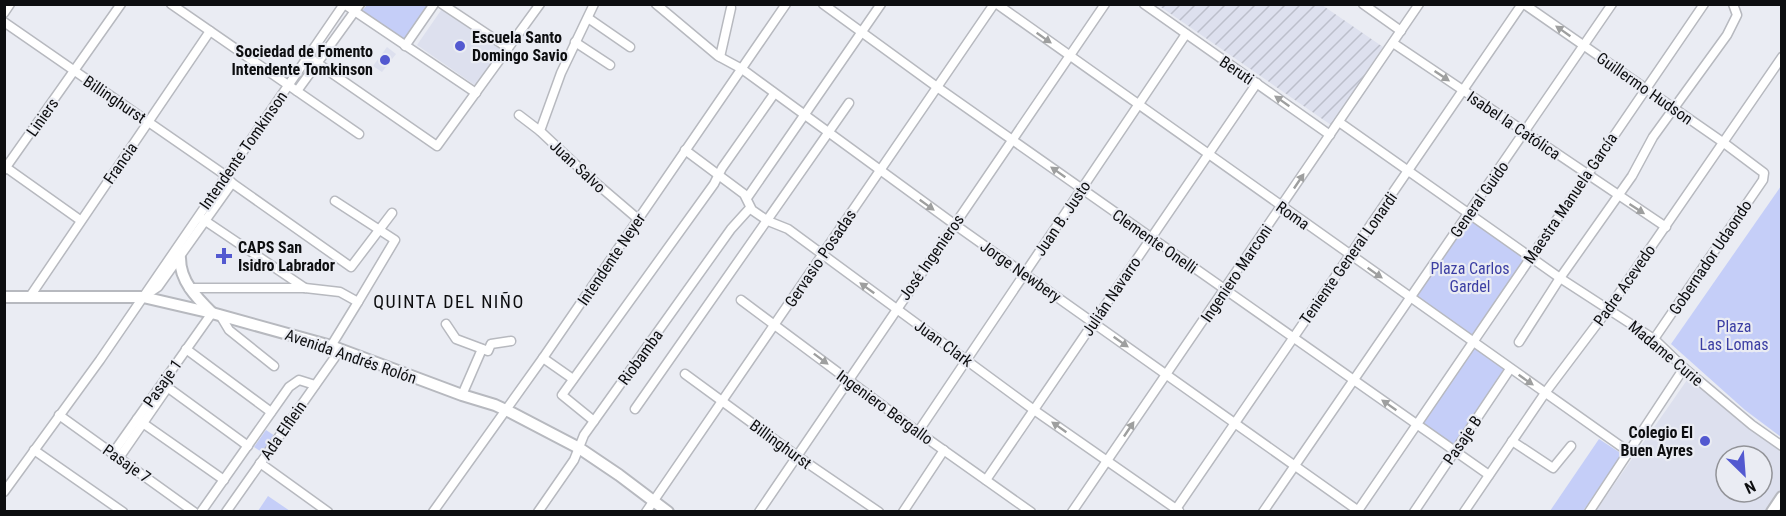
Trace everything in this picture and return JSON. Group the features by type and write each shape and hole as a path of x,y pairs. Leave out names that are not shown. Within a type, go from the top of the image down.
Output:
{"main road":[{"path":"180,258 180,268 189,288 216,314"},
{"name":"Avenida Andrés Rolón","path":"4,297 31,295 143,297 216,314 336,348 506,410 579,448 668,512"},
{"path":"1772,512 1782,497"}],"street":[{"path":"4,13 10,4"},
{"name":"Liniers","path":"5,168 121,4"},
{"path":"171,4 359,134"},
{"path":"344,4 357,8 405,46 476,93"},
{"name":"Intendente Tomkinson","path":"143,297 158,287 180,258 225,175 344,4"},
{"path":"405,46 434,4"},
{"path":"307,56 437,146 540,4"},
{"name":"Juan Salvo","path":"594,4 575,42 540,131 638,219"},
{"name":"Jorge Newbery","path":"656,4 720,57 742,69 879,171 1358,511"},
{"name":"Intendente Neyer","path":"433,512 543,358 786,4"},
{"name":"Clemente Onelli","path":"823,4 937,87 1489,475"},
{"path":"747,198 881,4"},
{"name":"Roma","path":"995,4 1629,452"},
{"name":"Gervasio Posadas","path":"646,512 995,4"},
{"name":"José Ingenieros","path":"759,512 1105,4"},
{"name":"Beruti","path":"1144,4 1330,135"},
{"path":"1363,4 1401,31"},
{"name":"Ingeniero Marconi","path":"1072,512 1419,4"},
{"name":"Guillermo Hudson","path":"1523,4 1764,173"},
{"name":"Teniente General Lonardi","path":"1176,511 1523,4"},
{"name":"General Guido","path":"1263,512 1612,4"},
{"name":"Maestra Manuela García","path":"1358,511 1704,4"},
{"path":"1520,342 1560,278 1632,176 1653,137 1727,35 1737,15 1732,4"},
{"path":"442,5 508,48"},
{"name":"Intendente Tomkinson","path":"297,91 357,8"},
{"path":"720,57 731,8"},
{"path":"588,18 630,47"},
{"name":"Billinghurst","path":"4,22 225,175 231,183 351,267 378,230"},
{"name":"Francia","path":"31,295 210,32"},
{"name":"Juan B. Justo","path":"918,432 1186,34"},
{"path":"575,42 610,65"},
{"name":"Isabel la Católica","path":"1393,43 1666,227"},
{"name":"Padre Acevedo","path":"1464,512 1545,393 1666,227 1782,57"},
{"name":"Julián Navarro","path":"986,480 1257,83"},
{"path":"594,421 562,395 714,184 774,94"},
{"path":"635,409 849,104"},
{"path":"519,114 540,131"},
{"name":"Madame Curie","path":"1339,122 1560,278 1654,339 1684,368 1752,425 1782,446"},
{"path":"685,150 747,198 750,208"},
{"path":"5,168 80,220"},
{"name":"Gobernador Udaondo","path":"1654,339 1763,180 1764,173"},
{"name":"Intendente Tomkinson","path":"4,492 201,218 231,183"},
{"path":"335,201 378,230 392,213"},
{"name":"Juan Clark","path":"750,208 768,221 788,229 1176,511"},
{"name":"Riobamba","path":"538,512 574,460 584,435 731,229 750,208"},
{"path":"201,218 305,288"},
{"name":"Ada Elflein","path":"226,512 315,385 358,302 395,242 394,238 378,230"},
{"path":"189,288 305,288 340,292 358,302"},
{"name":"Ingeniero Bergallo","path":"741,300 918,432 1031,512"},
{"path":"216,314 229,330 274,366"},
{"name":"Pasaje 1","path":"116,456 165,386 186,349 216,314"},
{"path":"446,324 456,339 488,351 491,345 511,341"},
{"path":"186,349 271,412"},
{"path":"462,395 482,349"},
{"path":"543,358 573,379"},
{"path":"1589,512 1684,368"},
{"name":"Pasaje B","path":"1414,512 1510,369"},
{"name":"Billinghurst","path":"685,374 797,456 879,512"},
{"path":"201,512 289,387 296,381 303,380 315,385"},
{"path":"165,386 248,446"},
{"name":"Pasaje 7","path":"59,415 194,512"},
{"path":"140,422 224,480"},
{"path":"1512,441 1553,468 1571,446"},
{"path":"34,450 123,512"},
{"path":"903,512 944,450"},
{"path":"260,463 328,512"}],"shaded area":[{"path":"1158,5 1322,5 1383,47 1331,125"},
{"name":"Escuela Santo Domingo Savio","path":"444,6 503,47 476,86 417,45"},
{"name":"Sociedad de Fomento Intendente Tomkinson","path":"387,47 396,54 382,72 373,66"},
{"name":"Colegio El Buen Ayres","path":"1687,380 1690,380 1771,444 1714,444 1714,504 1770,504 1765,511 1595,512"},
{"name":"Colegio El Buen Ayres","path":"1774,446 1781,452 1781,489 1774,499"}],"green space":[{"path":"367,5 438,5 409,44 362,11"},
{"name":"Plaza Las Lomas","path":"1781,186 1781,437 1745,410 1671,344"},
{"name":"Plaza Carlos Gardel","path":"1469,213 1530,257 1473,342 1510,369 1454,451 1416,424 1472,342 1410,298"},
{"path":"266,430 275,436 263,453 254,447"},
{"path":"1599,439 1622,454 1583,511 1550,511"},
{"path":"268,496 290,511 258,511"}],"place":[{"name":"Escuela Santo Domingo Savio","path":"460,46"},
{"name":"Sociedad de Fomento Intendente Tomkinson","path":"385,60"},
{"name":"CAPS San Isidro Labrador","path":"224,256"},
{"name":"Colegio El Buen Ayres","path":"1705,441"}],"district":[{"name":"QUINTA DEL NIÑO","path":"449,302"}]}
